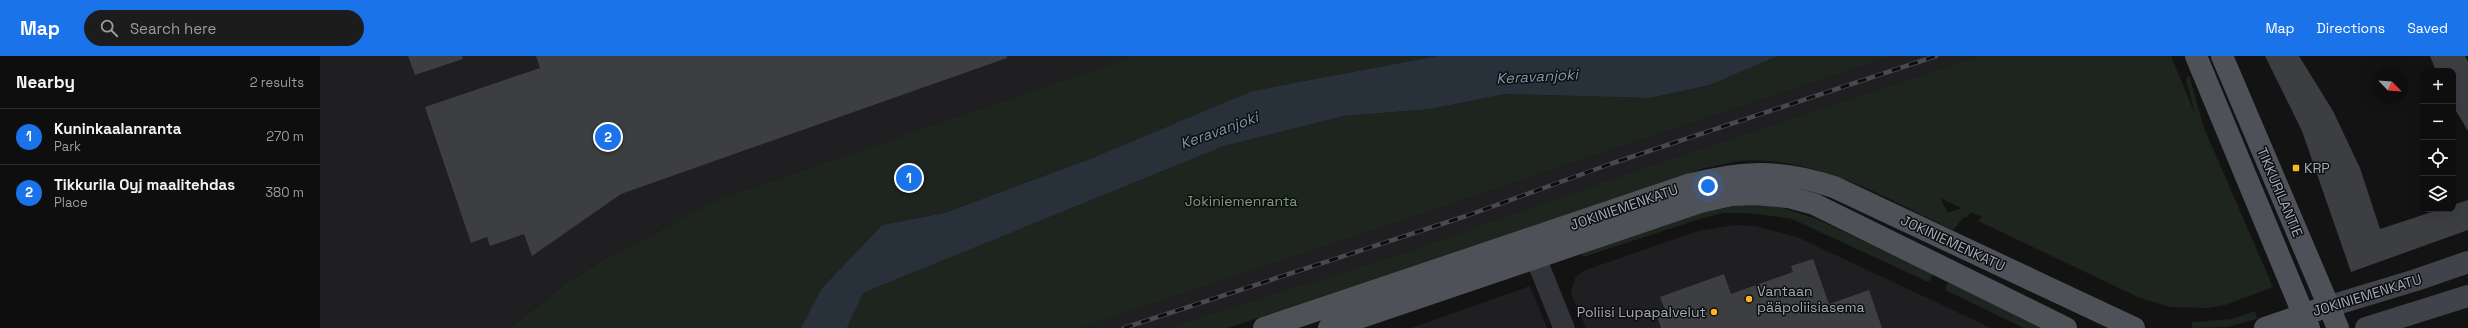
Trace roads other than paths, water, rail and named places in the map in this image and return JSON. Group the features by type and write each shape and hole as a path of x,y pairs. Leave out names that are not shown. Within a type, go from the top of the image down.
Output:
{"main road":[{"name":"TIKKURILANTIE","path":"2196,56 2307,321"},
{"name":"TIKKURILANTIE","path":"2222,56 2330,306 2338,328"},
{"name":"JOKINIEMENKATU","path":"1329,328 1688,185 1723,176 1751,173 1787,175 1834,187 2134,328"},
{"name":"JOKINIEMENKATU","path":"1264,328 1532,248 1700,202 1743,194 1788,197 1836,213 2066,328"},
{"name":"JOKINIEMENKATU","path":"2265,328 2307,321 2330,306 2416,280 2468,262"},
{"path":"2366,328 2468,296"}],"street":[{"path":"1532,248 1564,328"}],"water":[{"name":"Keravanjoki","path":"1437,56 1778,56 1710,85 1650,98 1505,94 1431,109 1344,116 1224,146 863,293 847,328 801,328 821,289 882,225 944,213 1090,159 1252,91"}],"railway":[{"path":"1124,328 1466,216 1613,163 1936,56"}],"place":[{"name":"Tikkurila Oyj maalitehdas","path":"608,137"},
{"name":"KRP","path":"2296,168"},
{"name":"Kuninkaalanranta","path":"909,178"},
{"name":"Vantaan pääpoliisiasema","path":"1749,299"},
{"name":"Poliisi Lupapalvelut","path":"1714,312"}],"park label":[{"name":"Jokiniemenranta","path":"1241,201"}]}
